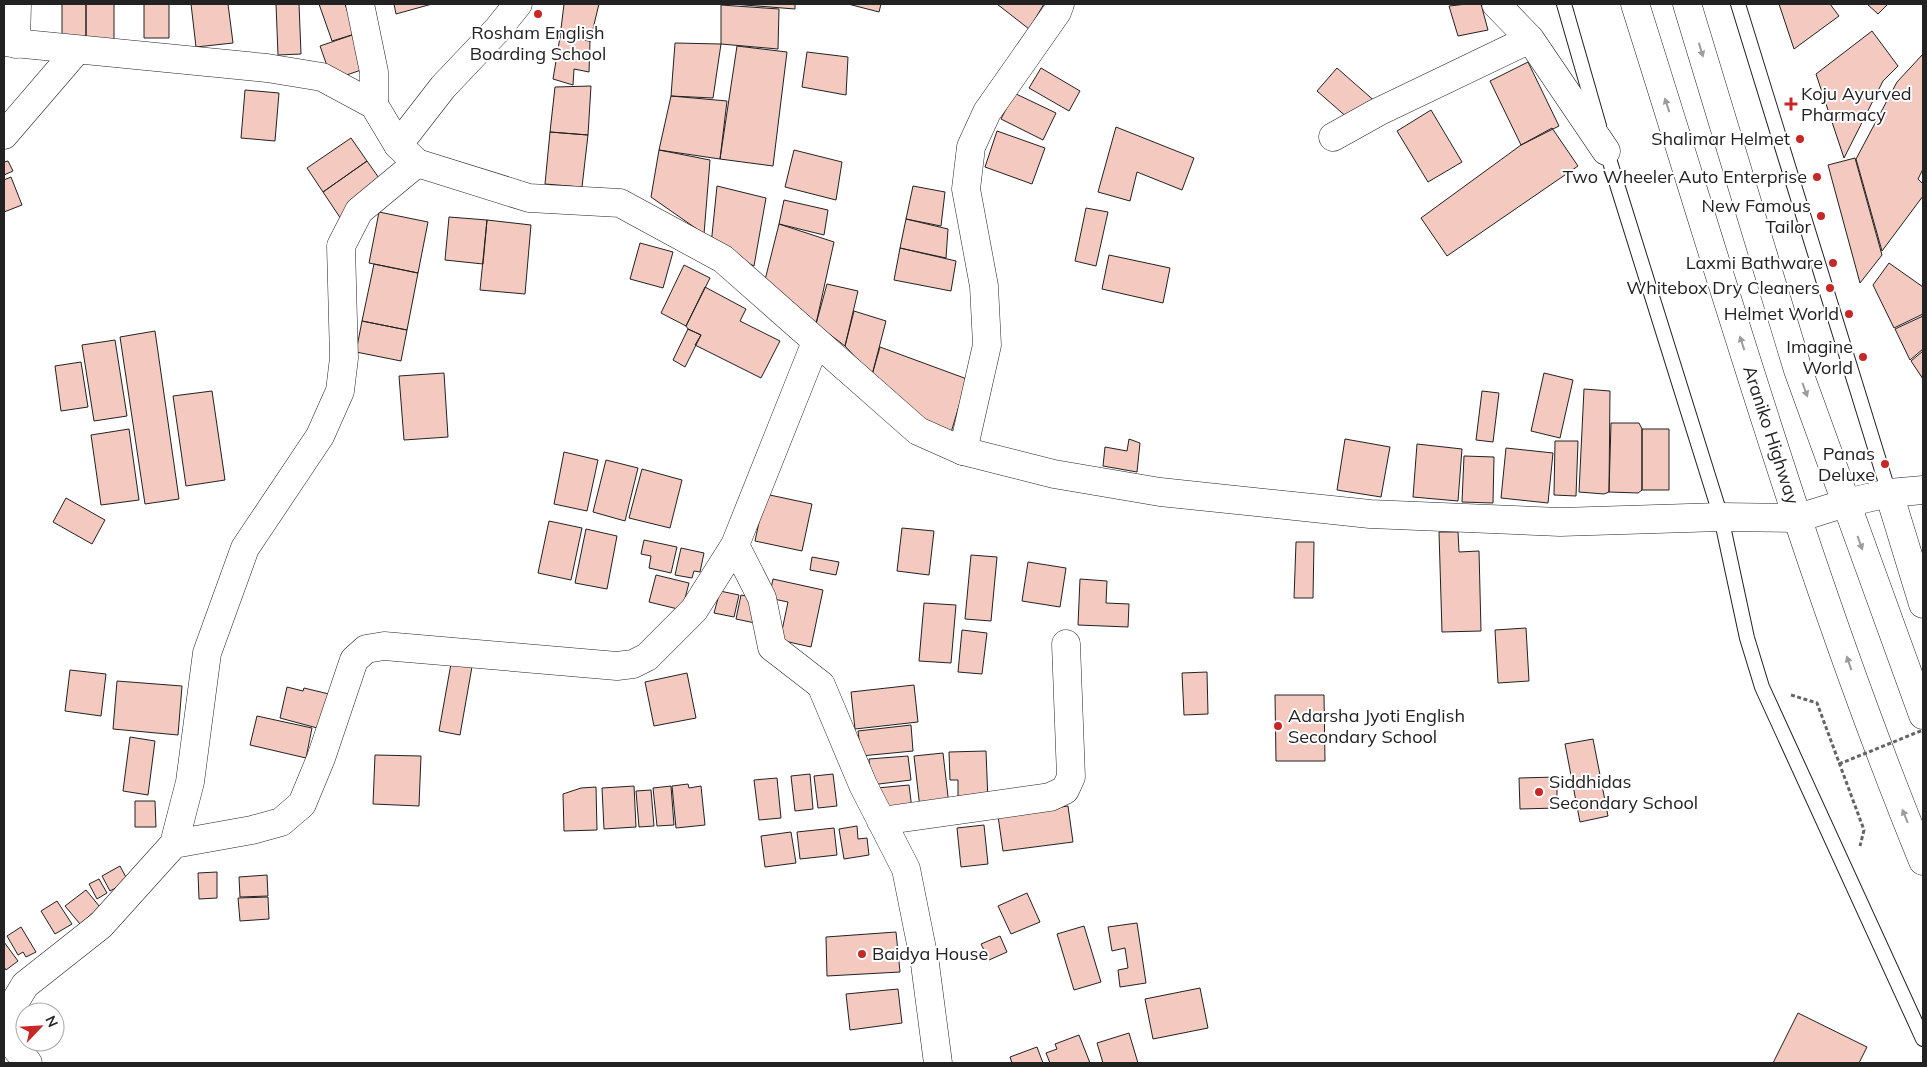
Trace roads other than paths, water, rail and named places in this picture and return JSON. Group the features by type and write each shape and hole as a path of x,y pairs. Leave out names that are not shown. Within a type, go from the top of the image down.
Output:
{"main road":[{"path":"17,4 10,43 267,68 322,77 374,105 407,154 529,198 620,203 723,260 918,431 962,451 1054,474 1160,492 1370,514 1560,522 1721,516 1798,518 1846,503 1889,494 1923,490"},
{"path":"360,4 374,72 374,105"},
{"path":"4,1020 24,984 101,925 174,844 190,782 207,653 244,548 320,436 340,391 344,358 342,246 359,211 407,154 443,87 498,30 518,4"},
{"path":"962,451 987,345 984,286 966,189 971,146 987,112 1058,12 1060,4"},
{"path":"1496,4 1530,39 1606,151"},
{"name":"Araniko Highway","path":"1635,4 1798,518 1892,784 1923,861"},
{"path":"1687,4 1798,370 1923,715"},
{"path":"1333,137 1378,112 1530,39"},
{"path":"4,135 77,50"},
{"path":"174,844 252,830 281,822 302,804 321,758 354,660 366,649 384,646 617,666 633,664 648,657 694,610 735,545 816,342"},
{"path":"1889,494 1923,604"},
{"path":"735,545 762,598 772,647 821,685 863,786 906,869 925,964 938,1063"},
{"path":"882,821 1050,797 1065,790 1071,777 1066,644"},
{"path":"4,1033 28,1063"}],"lane":[{"path":"1564,4 1606,151 1721,516 1747,638 1762,686 1923,1039"},
{"path":"1738,4 1889,494"}],"place":[{"name":"Rosham English Boarding School","path":"538,14"},
{"name":"Koju Ayurved Pharmacy","path":"1791,104"},
{"name":"Shalimar Helmet","path":"1800,139"},
{"name":"Two Wheeler Auto Enterprise","path":"1817,177"},
{"name":"New Famous Tailor","path":"1821,216"},
{"name":"Laxmi Bathware","path":"1833,263"},
{"name":"Whitebox Dry Cleaners","path":"1830,288"},
{"name":"Helmet World","path":"1849,314"},
{"name":"Imagine World","path":"1863,357"},
{"name":"Panas Deluxe","path":"1885,464"},
{"name":"Adarsha Jyoti English Secondary School","path":"1278,726"},
{"name":"Siddhidas Secondary School","path":"1539,792"},
{"name":"Baidya House","path":"862,954"}]}
